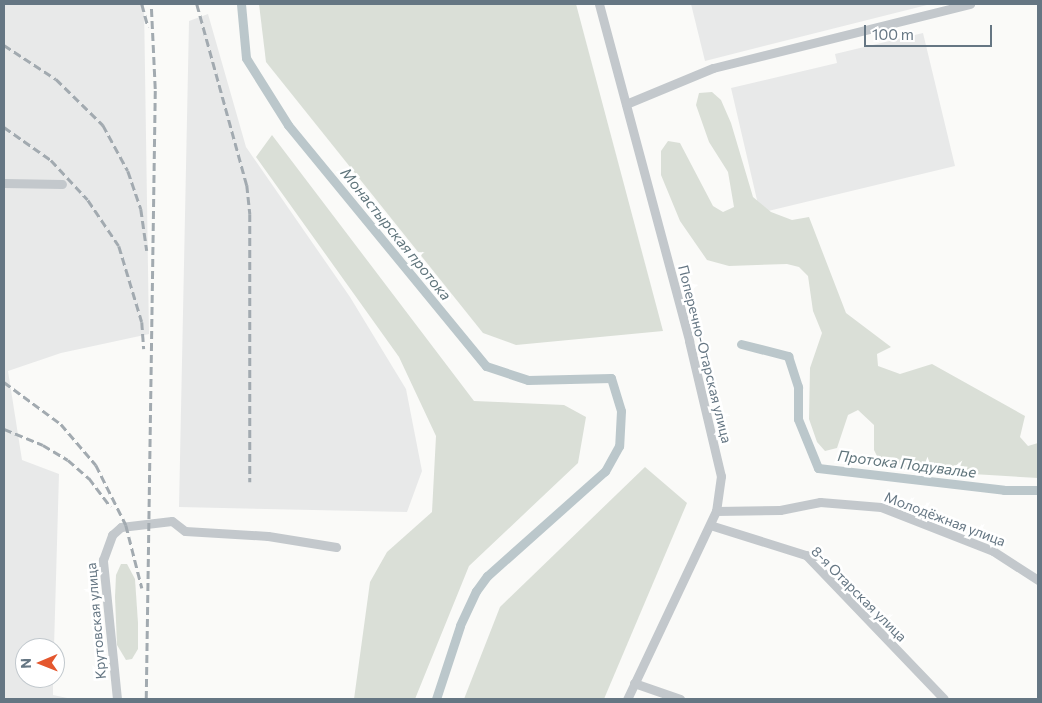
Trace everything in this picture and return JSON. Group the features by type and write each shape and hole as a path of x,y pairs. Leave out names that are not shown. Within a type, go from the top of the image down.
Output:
{"street":[{"name":"Поперечно-Отарская улица","path":"598,4 626,104 714,442 721,476 716,511 627,699"},
{"path":"626,104 712,68 970,4"},
{"path":"4,184 62,184"},
{"name":"Молодёжная улица","path":"716,511 780,510 820,502 881,507 993,550 1038,580"},
{"name":"Крутовская улица","path":"117,699 103,560 112,535 121,527 172,520 184,531 268,536 336,547"},
{"name":"8-я Отарская улица","path":"710,525 806,555 944,699"},
{"path":"634,683 680,699"}],"shaded area":[{"path":"4,4 144,4 149,334 61,353 8,371 22,460 59,474 54,638 15,638 15,688 53,688 53,695 72,699 4,699"},
{"path":"259,4 576,4 663,331 516,345 483,333 266,62"},
{"path":"691,4 931,4 705,61"},
{"path":"208,14 246,147 350,297 406,389 422,471 407,512 179,507 189,21"},
{"path":"923,33 955,166 760,213 731,88 837,63 835,54"},
{"path":"712,92 721,100 731,123 753,197 771,212 792,220 809,217 846,313 891,347 877,354 878,366 900,374 932,364 1025,416 1020,437 1028,446 1038,443 1038,478 890,469 880,462 874,450 874,425 858,410 848,415 837,448 825,451 817,442 809,419 810,368 822,333 813,311 808,276 799,267 787,264 729,266 707,260 680,221 661,175 661,151 668,141 680,143 713,206 723,212 734,207 728,172 709,142 696,105 699,93"},
{"path":"272,135 474,401 564,405 586,417 578,463 469,566 415,699 354,699 370,582 387,552 432,512 436,436 399,357 256,157"},
{"path":"645,467 687,503 604,699 464,699 500,607"},
{"path":"121,564 127,564 135,579 138,623 138,649 132,659 126,660 117,645 116,575"}],"waterway":[{"name":"Монастырская протока","path":"241,4 246,58 288,125 486,366 528,380 611,378 621,411 619,446 605,471 487,576 476,591 460,626 436,699"},
{"name":"Протока Подувалье","path":"741,344 788,356 798,387 798,419 818,468 1004,490 1038,490"}],"railway":[{"path":"142,4 148,27"},
{"path":"146,699 155,89 151,4"},
{"path":"197,4 247,185 250,214 250,482"},
{"path":"4,45 56,79 103,125 128,171 141,209 147,251"},
{"path":"4,127 51,160 88,200 119,246 142,322 144,349"},
{"path":"4,382 61,424 96,465 126,525 142,588"},
{"path":"4,429 43,445 68,460 89,478 111,507"}]}
